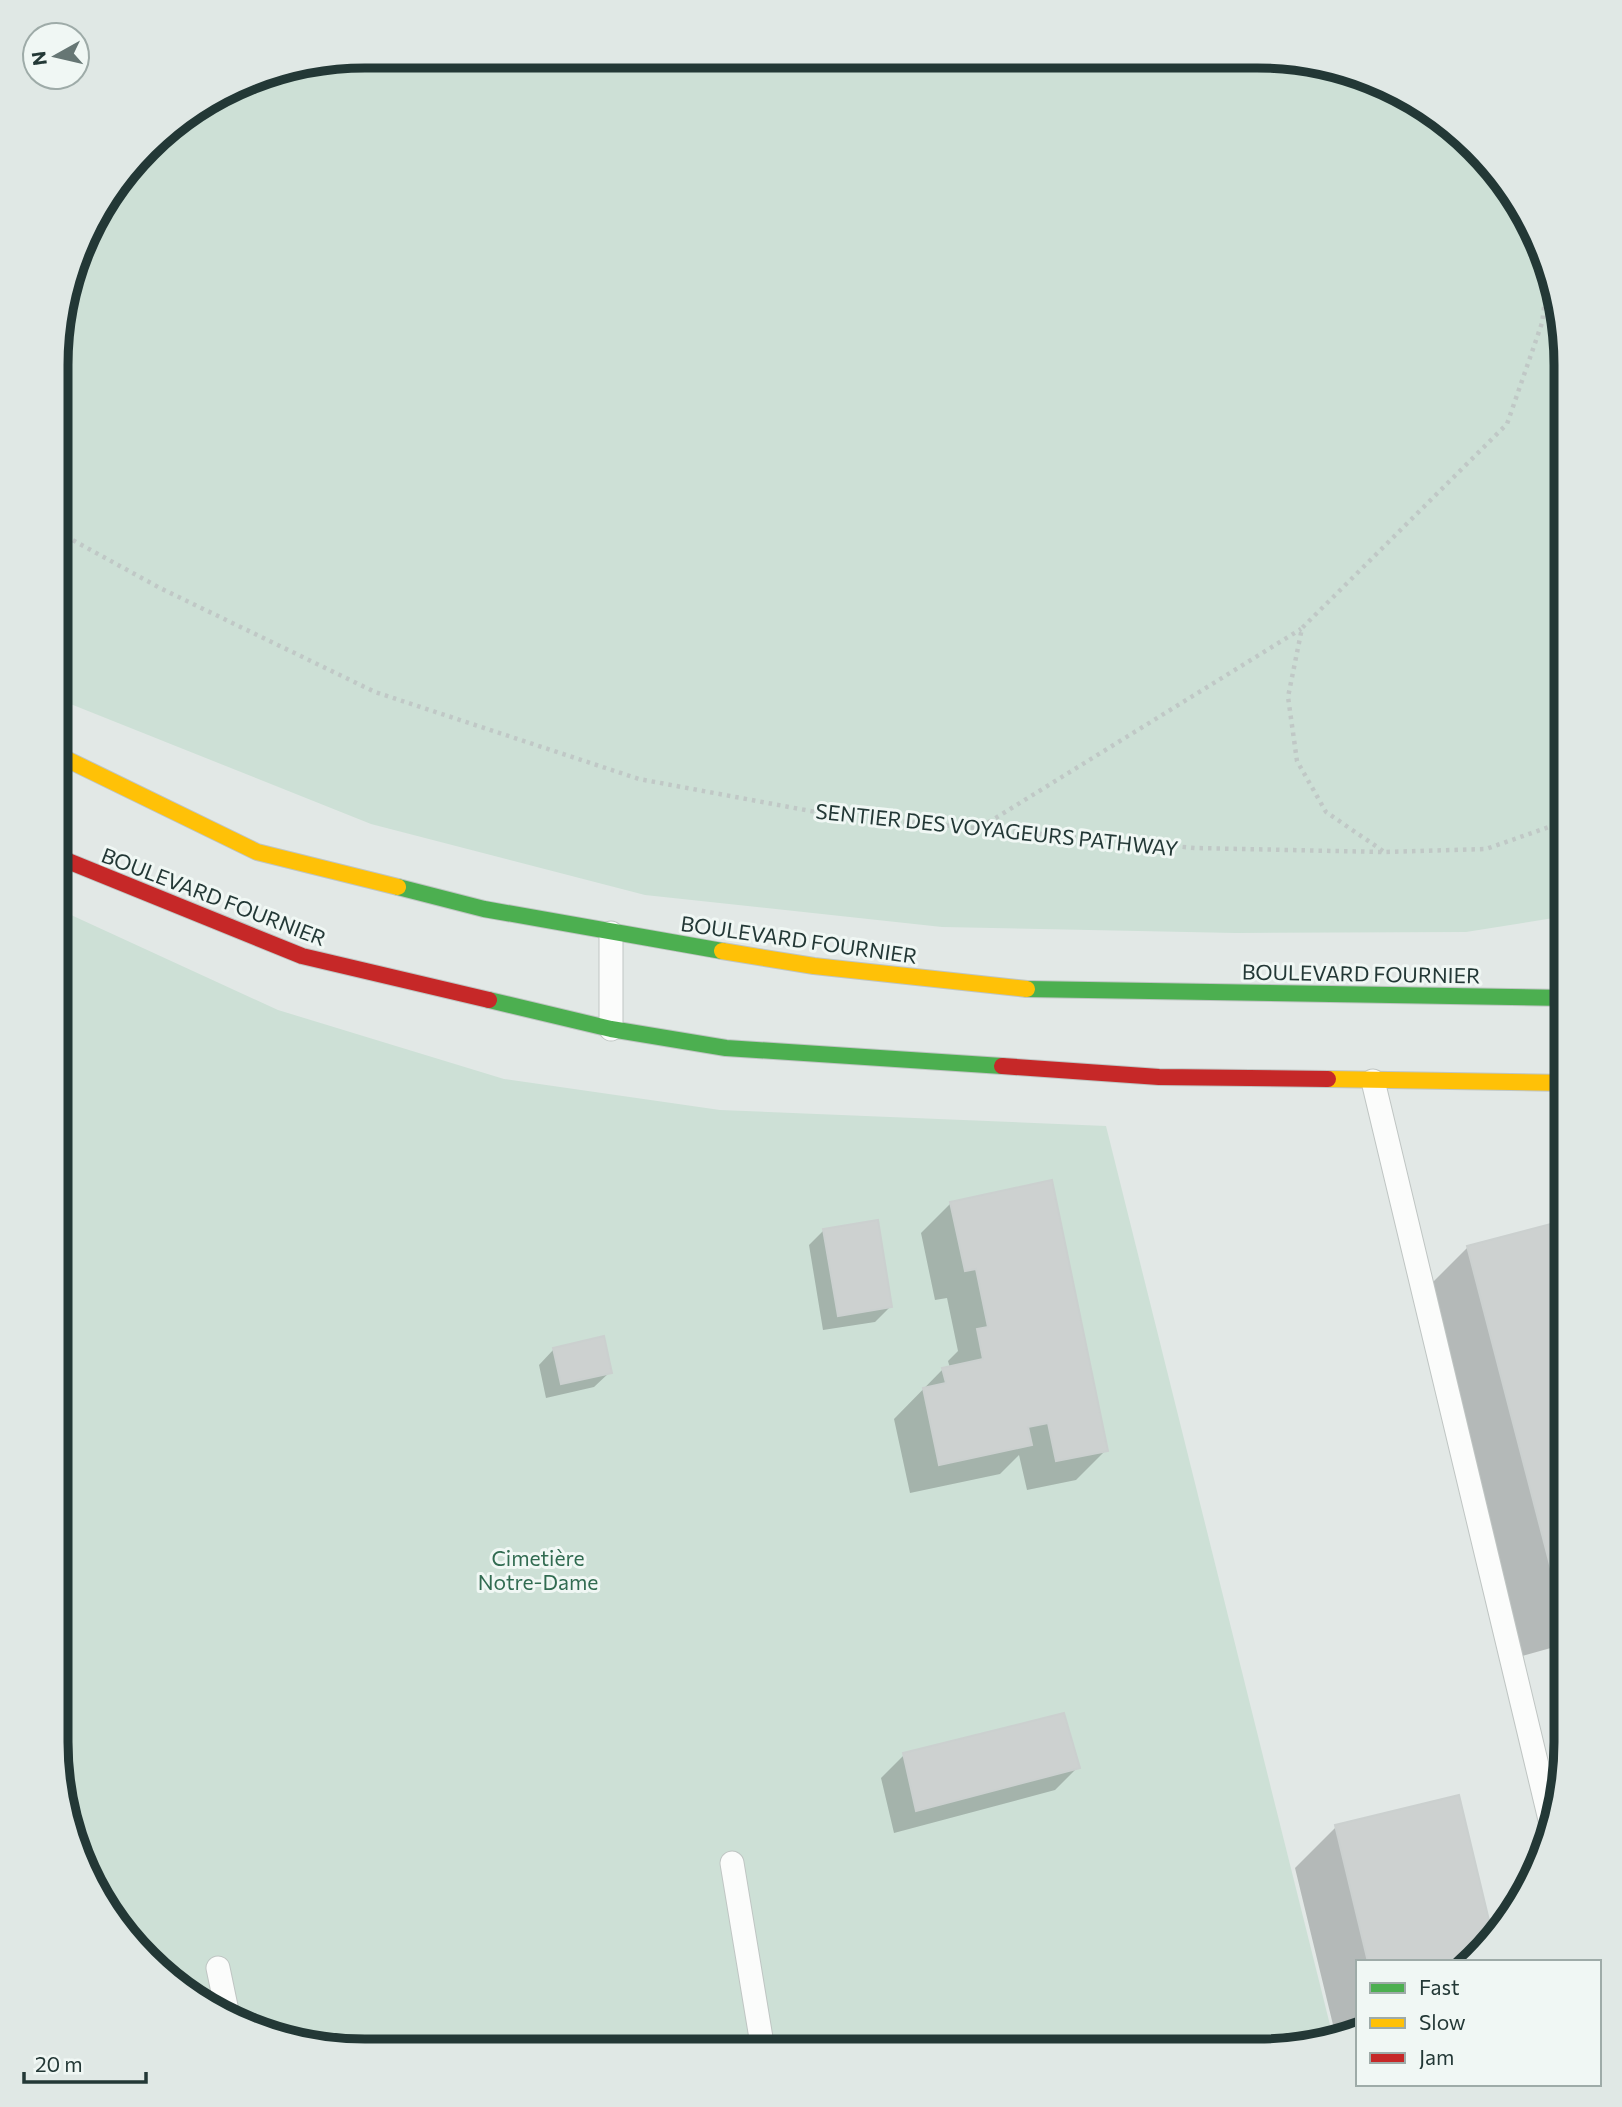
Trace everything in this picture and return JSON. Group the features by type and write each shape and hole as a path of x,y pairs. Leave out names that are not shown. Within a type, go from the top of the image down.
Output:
{"main road":[{"name":"BOULEVARD FOURNIER","path":"68,760 257,852 484,909 814,966 1021,989 1554,998"},
{"name":"BOULEVARD FOURNIER","path":"68,861 302,956 611,1029 726,1048 1159,1077 1554,1083"}],"lane":[{"path":"611,933 611,1029"},
{"path":"1373,1081 1547,1806"},
{"path":"732,1863 761,2039"},
{"path":"218,1968 225,2003"}],"path":[{"path":"980,828 1301,628 1507,424 1542,324 1546,296"},
{"name":"SENTIER DES VOYAGEURS PATHWAY","path":"68,537 160,588 375,692 639,779 832,815 904,824 980,828 1195,848 1383,852 1486,849 1554,825"},
{"path":"1301,628 1288,697 1297,761 1326,812 1383,852"}],"green space":[{"path":"365,68 1276,69 1315,74 1352,84 1388,99 1422,118 1453,142 1480,169 1504,200 1523,234 1544,288 1554,365 1554,918 1466,932 1236,933 942,927 645,895 371,824 68,703 68,365 78,288 108,217 142,169 184,130 234,99 288,78"},
{"name":"Cimetière Notre-Dame","path":"68,914 278,1010 504,1079 720,1110 1106,1126 1331,2030 1257,2039 346,2038 288,2029 234,2008 184,1977 142,1938 118,1907 91,1855 78,1819 69,1761"}],"building":[{"path":"1052,1180 1108,1451 1056,1461 1048,1423 1028,1427 1032,1445 939,1465 923,1388 946,1383 942,1368 983,1359 977,1329 988,1327 976,1269 965,1271 950,1202"},
{"path":"878,1220 892,1307 838,1316 823,1229"},
{"path":"1554,1223 1554,1580 1467,1246"},
{"path":"604,1336 612,1373 561,1384 553,1348"},
{"path":"1064,1713 1080,1768 916,1811 903,1753"},
{"path":"1459,1795 1490,1925 1458,1960 1368,1960 1335,1825"}],"traffic: fast":[{"path":"398,887 484,909 722,951"},
{"path":"1027,989 1554,998"},
{"path":"489,1000 611,1029 726,1048 1002,1066"}],"traffic: slow":[{"path":"68,760 257,852 398,887"},
{"path":"722,951 814,966 1027,989"},
{"path":"1328,1079 1554,1083"}],"traffic: jam":[{"path":"68,861 302,956 489,1000"},
{"path":"1002,1066 1159,1077 1328,1079"}]}
